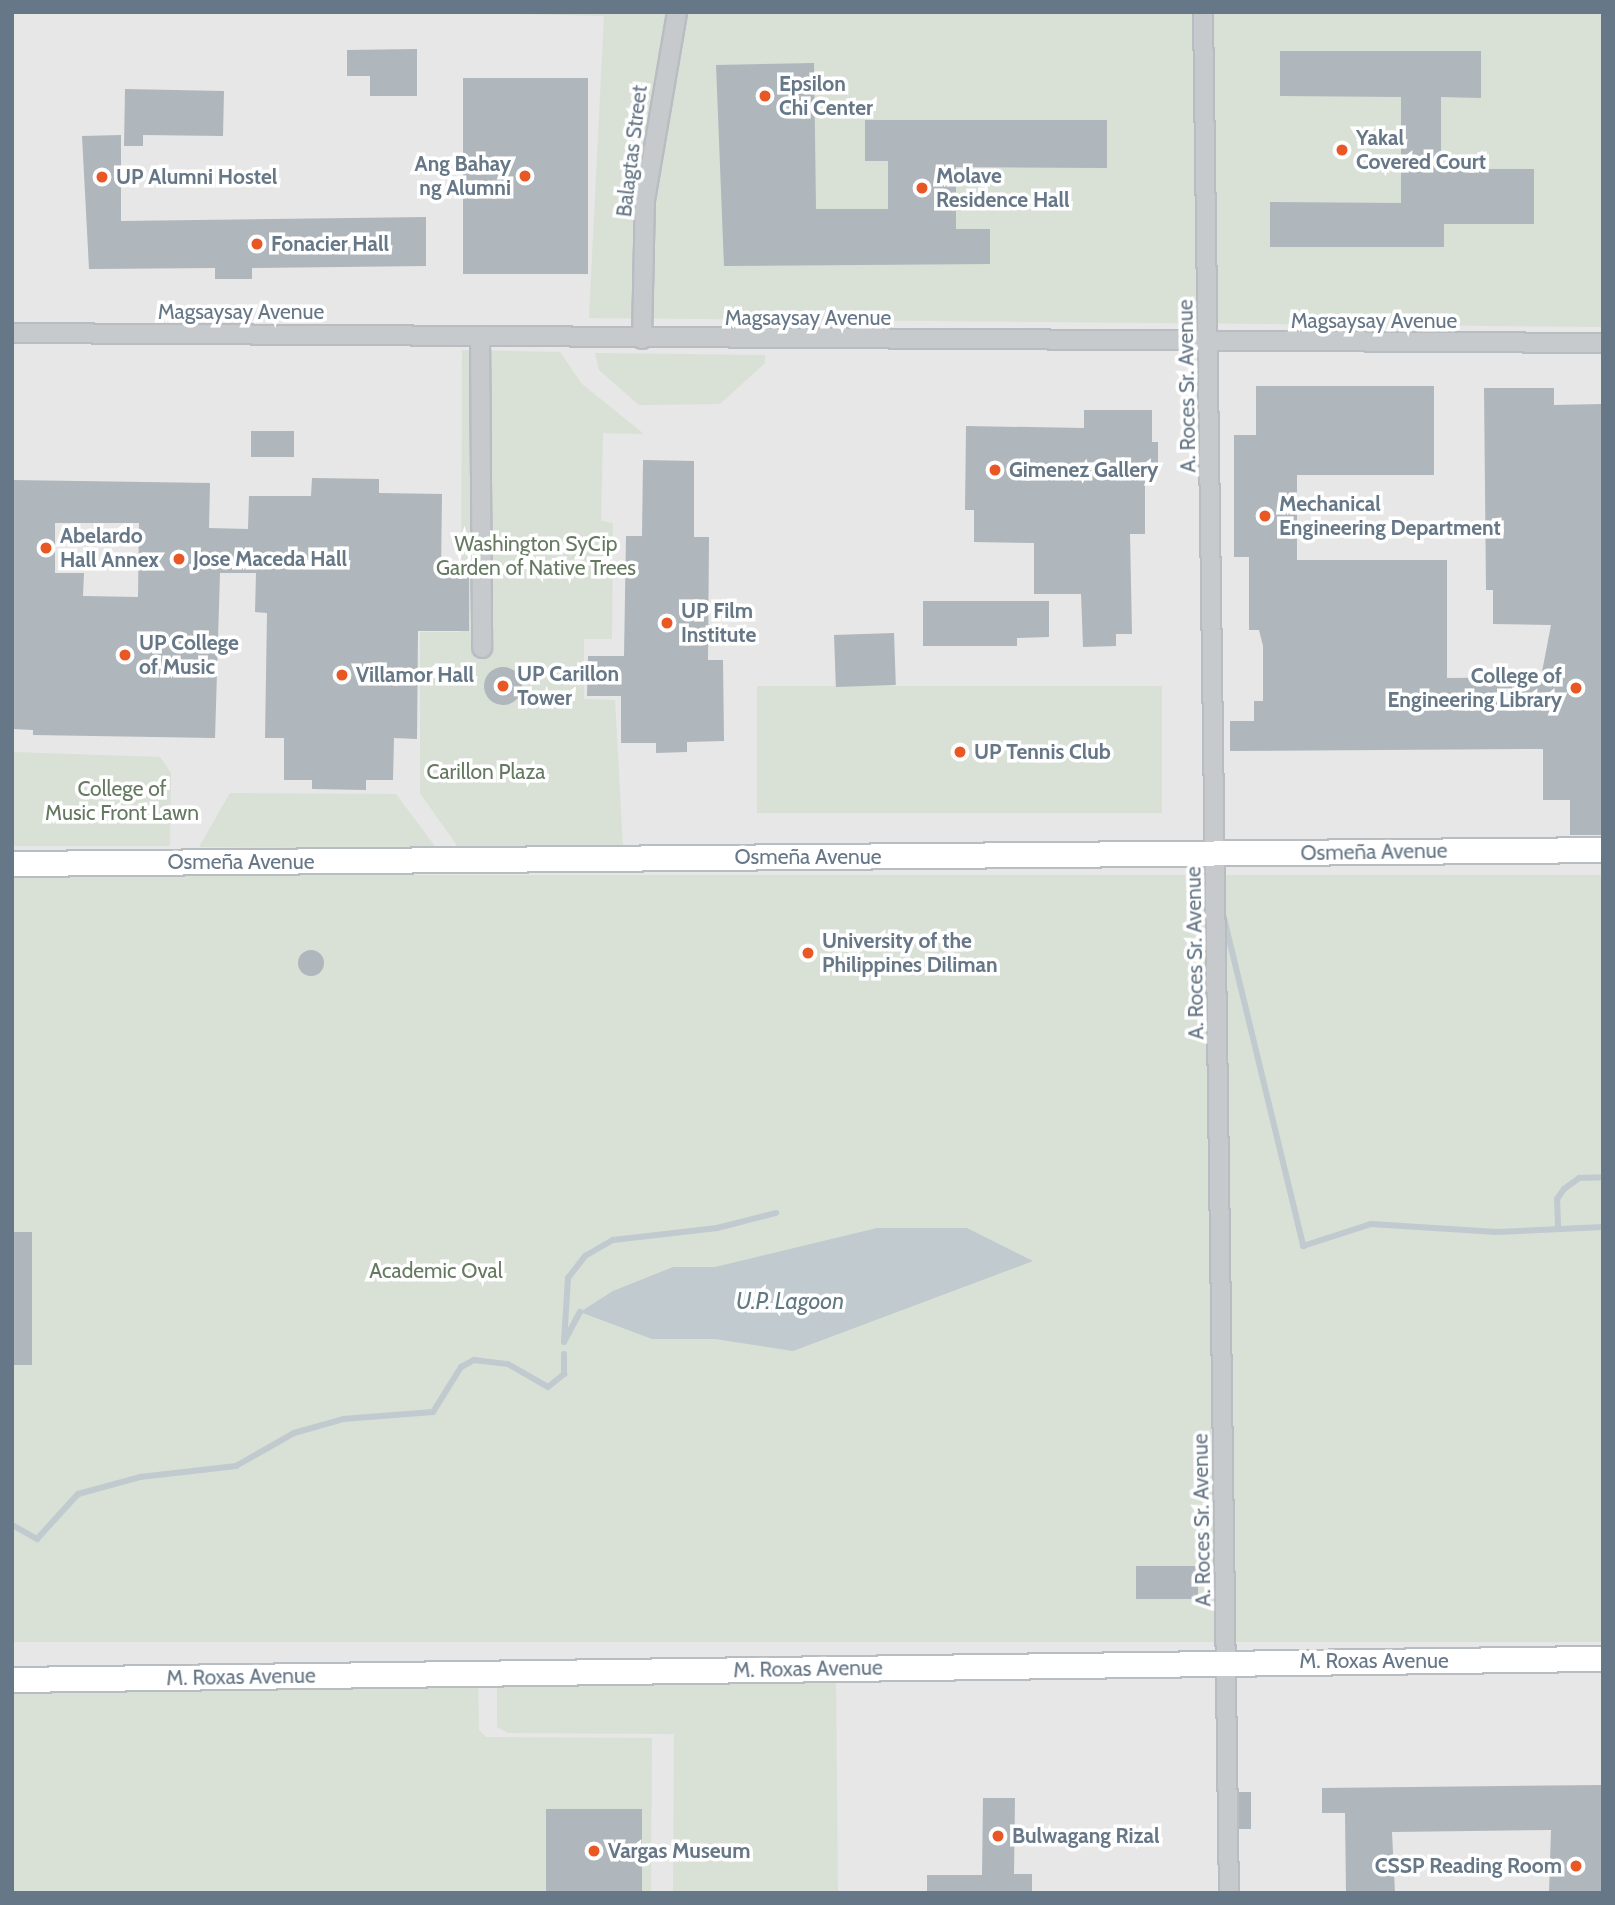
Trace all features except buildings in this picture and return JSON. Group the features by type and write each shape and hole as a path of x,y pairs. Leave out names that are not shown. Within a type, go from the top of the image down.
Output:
{"street":[{"name":"Balagtas Street","path":"642,338 645,200 677,12"},
{"name":"A. Roces Sr. Avenue","path":"1203,12 1229,1893"},
{"name":"Magsaysay Avenue","path":"12,333 1209,343 1603,343"},
{"path":"480,336 482,648"},
{"name":"Osmeña Avenue","path":"12,864 1603,850"},
{"name":"M. Roxas Avenue","path":"12,1680 1603,1659"}],"shaded area":[{"name":"University of the Philippines Diliman","path":"12,12 1603,12 1603,1893 12,1893"}],"green space":[{"path":"432,12 1603,12 1603,327 589,318 604,16"},
{"path":"462,350 560,352 582,384 644,434 603,433 601,521 613,523 612,639 584,639 584,699 615,700 623,848 458,847 420,793 420,632 461,632"},
{"path":"595,353 765,355 765,363 720,404 639,405 599,370"},
{"name":"UP Tennis Club","path":"757,686 1162,686 1162,813 757,813"},
{"name":"College of Music Front Lawn","path":"12,752 160,757 171,773 170,846 12,846"},
{"path":"230,793 396,794 437,849 199,847"},
{"name":"Academic Oval","path":"12,875 1603,875 1603,1642 12,1642"},
{"path":"478,1678 479,1730 486,1737 652,1738 651,1893 12,1893 12,1684"},
{"path":"836,1682 838,1893 673,1893 674,1734 508,1733 497,1727 497,1687"}],"water":[{"name":"U.P. Lagoon","path":"877,1228 967,1228 1033,1261 793,1351 715,1339 652,1339 580,1312 613,1291 673,1267 715,1267"}],"waterway":[{"path":"1222,910 1303,1246 1371,1224 1497,1232 1603,1227"},
{"path":"1558,1226 1557,1199 1564,1189 1579,1178 1603,1177"},
{"path":"564,1342 568,1278 585,1256 613,1240 717,1228 776,1213"},
{"path":"565,1340 580,1312"},
{"path":"12,1525 37,1539 78,1494 140,1477 236,1466 294,1433 343,1419 433,1412 461,1367 474,1360 508,1364 548,1387 564,1374 564,1354"}],"place":[{"name":"Epsilon Chi Center","path":"765,96"},
{"name":"Yakal Covered Court","path":"1342,150"},
{"name":"Ang Bahay ng Alumni","path":"525,176"},
{"name":"UP Alumni Hostel","path":"102,177"},
{"name":"Molave Residence Hall","path":"922,188"},
{"name":"Fonacier Hall","path":"257,244"},
{"name":"Gimenez Gallery","path":"995,470"},
{"name":"Mechanical Engineering Department","path":"1265,516"},
{"name":"Abelardo Hall Annex","path":"46,548"},
{"name":"Jose Maceda Hall","path":"179,559"},
{"name":"UP Film Institute","path":"667,623"},
{"name":"UP College of Music","path":"125,655"},
{"name":"Villamor Hall","path":"342,675"},
{"name":"UP Carillon Tower","path":"503,686"},
{"name":"College of Engineering Library","path":"1576,688"},
{"name":"UP Tennis Club","path":"960,752"},
{"name":"University of the Philippines Diliman","path":"808,953"},
{"name":"Bulwagang Rizal","path":"998,1836"},
{"name":"Vargas Museum","path":"594,1851"},
{"name":"CSSP Reading Room","path":"1576,1866"}],"park label":[{"name":"Washington SyCip Garden of Native Trees","path":"536,556"},
{"name":"Carillon Plaza","path":"486,772"}]}
